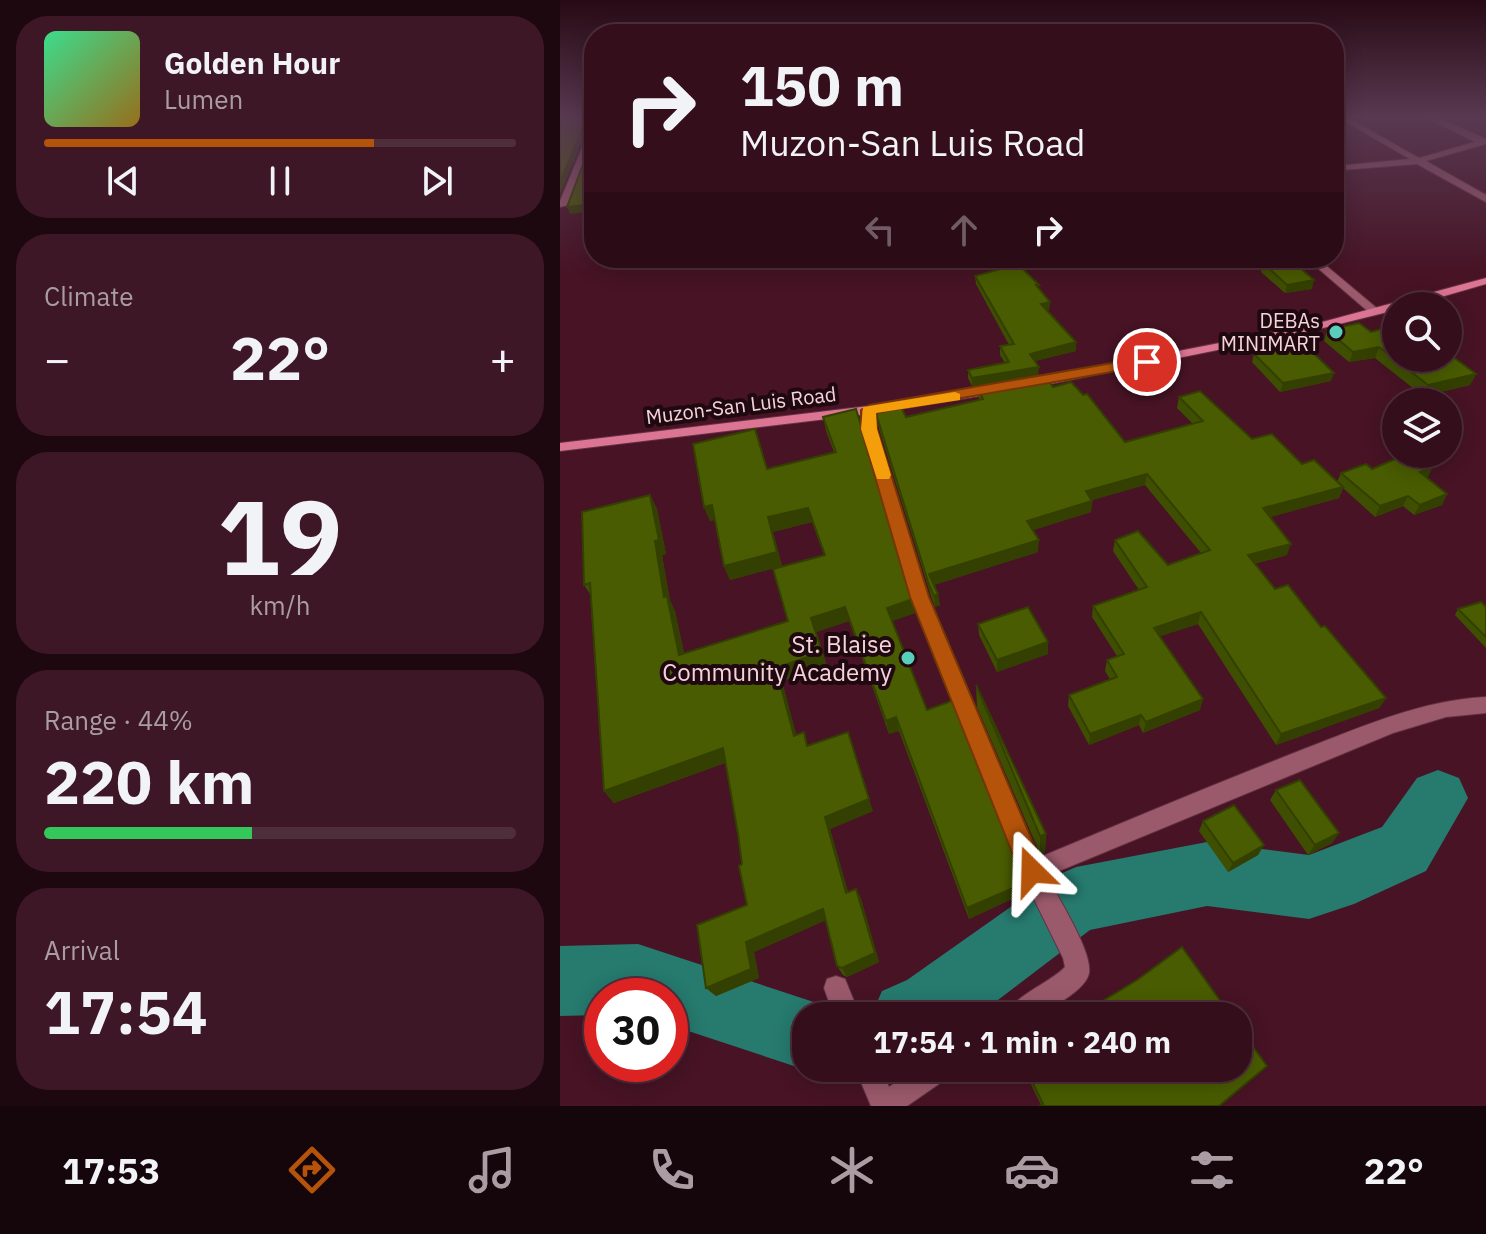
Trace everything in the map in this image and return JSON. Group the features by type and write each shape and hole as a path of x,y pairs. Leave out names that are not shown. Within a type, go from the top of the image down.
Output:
{"main road":[{"name":"Muzon-San Luis Road","path":"1447,292 1486,281"},
{"name":"Muzon-San Luis Road","path":"560,447 869,410 1120,367 1382,310"}],"street":[{"path":"563,205 577,169"},
{"path":"1432,169 1486,199"},
{"path":"560,180 572,179"},
{"path":"1323,268 1375,312"},
{"path":"869,410 869,429 920,597 1032,871 1075,956 1078,971 1065,985 1040,1002"},
{"path":"1032,871 1290,764 1426,712 1453,705 1486,705"},
{"path":"836,988 842,1002"},
{"path":"874,1082 884,1106 919,1082"}],"building":[{"path":"581,169 584,169 584,205 567,207"},
{"path":"1004,268 1022,268 1050,302 1041,304 1076,342 1030,354 1039,367 972,378 968,370 1009,362 1000,346 1014,344 975,276"},
{"path":"1268,268 1300,268 1314,280 1287,285"},
{"path":"1359,323 1371,332 1382,329 1382,349 1379,347 1353,352 1327,330"},
{"path":"1306,346 1334,373 1283,383 1254,354"},
{"path":"1462,364 1476,374 1428,385 1411,372 1462,372"},
{"path":"1047,378 1053,387 1071,382 1083,395 1087,394 1125,442 1203,421 1179,397 1200,391 1252,439 1272,434 1302,464 1314,460 1343,487 1263,508 1291,544 1248,555 1275,589 1288,585 1321,627 1325,626 1386,698 1281,734 1201,612 1154,628 1203,699 1146,722 1141,715 1090,734 1069,695 1117,677 1107,660 1124,654 1093,606 1147,587 1115,540 1138,531 1168,565 1210,550 1147,474 1086,491 1092,501 1027,521 1039,540 929,574 938,594 934,596 877,417 877,408 899,403 906,417 983,399 979,389"},
{"path":"856,409 913,599 887,608 927,710 954,700 1027,882 967,908 896,717 886,721 845,607 811,618 822,652 776,668 794,736 804,732 807,746 848,732 869,799 825,817 846,893 856,889 875,953 842,968 837,966 823,909 746,942 751,969 706,988 697,925 747,905 723,748 604,791 590,583 584,585 582,512 650,495 659,540 655,541 664,597 667,596 679,655 788,621 773,569 825,555 808,508 768,517 777,552 724,566 712,505 704,507 693,444 755,429 767,469 836,452 823,417"},
{"path":"1366,464 1372,469 1382,465 1382,468 1430,468 1420,472 1447,494 1420,505 1408,496 1380,506 1341,473"},
{"path":"1481,602 1486,607 1486,637 1458,609"},
{"path":"1028,607 1048,642 997,660 978,624"},
{"path":"976,685 1046,834 1040,836"},
{"path":"1300,780 1339,833 1315,845 1276,790"},
{"path":"1234,805 1264,845 1233,863 1203,821"},
{"path":"1182,947 1221,1002 1101,1002"},
{"path":"1252,1045 1267,1066 1252,1078"},
{"path":"1032,1082 1248,1082 1219,1106 1040,1106 1043,1104"}],"waterway":[{"path":"937,1002 1076,900 1207,874 1309,887 1354,872 1404,849 1438,798"},
{"path":"560,981 638,979 792,1029"}],"slow traffic":[{"path":"883,475 869,429 869,410 955,397"}],"place":[{"name":"DEBAs MINIMART","path":"1336,332"},
{"name":"St. Blaise Community Academy","path":"908,658"}],"route":[{"path":"1032,871 920,597 869,429 869,410 1147,362"}]}
